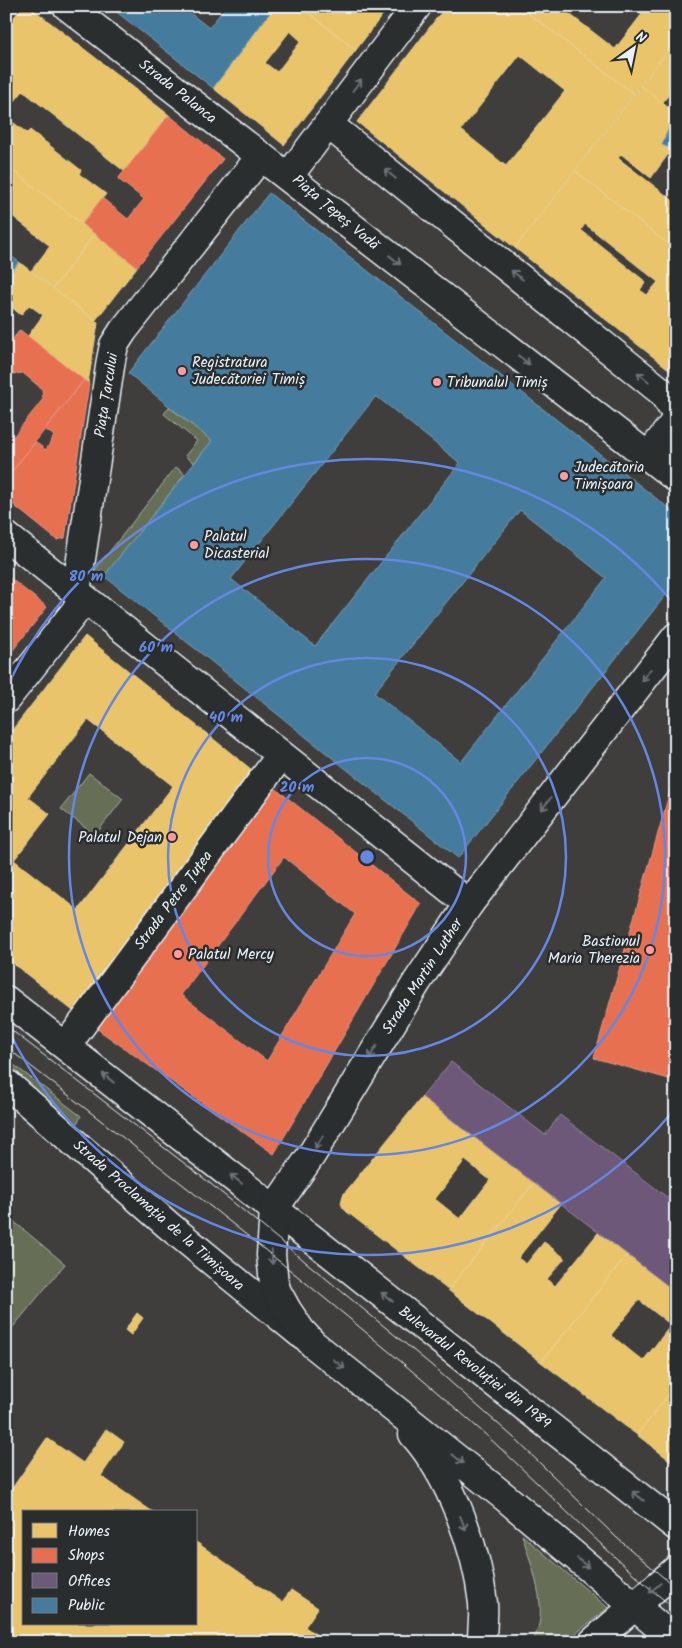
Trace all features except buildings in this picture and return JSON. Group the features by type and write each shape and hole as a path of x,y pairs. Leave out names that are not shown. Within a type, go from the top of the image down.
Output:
{"street":[{"name":"Strada Palanca","path":"67,6 288,177"},
{"name":"Piața Țepeș Vodă","path":"417,6 288,177 676,478"},
{"path":"328,124 662,392 676,413"},
{"name":"Piața Țarcului","path":"80,595 110,360 114,345 261,156"},
{"path":"648,456 676,420"},
{"path":"6,536 469,904"},
{"path":"6,699 80,595"},
{"name":"Strada Martin Luther","path":"274,1209 312,1154 417,982 469,904 676,637"},
{"name":"Strada Petre Țuțea","path":"66,1046 281,755"},
{"path":"6,1000 274,1209 271,1255 276,1288 293,1320 313,1344 506,1498 675,1641"},
{"name":"Strada Proclamația de la Timișoara","path":"6,1083 168,1225 313,1344"},
{"name":"Bulevardul Revoluției din 1989","path":"274,1209 676,1526"},
{"path":"365,1385 415,1436 424,1448 454,1501 465,1526 480,1585 483,1605 482,1642"},
{"path":"593,1642 676,1570"}],"green space":[{"path":"169,407 212,441 194,463 185,456 197,441 164,414"},
{"path":"176,467 185,474 104,576 95,570"},
{"path":"89,773 123,799 95,835 61,809"},
{"path":"6,1059 81,1116 76,1125 29,1085"},
{"path":"6,1215 65,1264 9,1332 6,1330"},
{"path":"522,1535 608,1608 565,1642 533,1642 540,1619 539,1599 535,1576"}],"tram line":[{"path":"6,1026 206,1180 430,1364 513,1437 617,1538 676,1588"},
{"path":"6,1047 235,1226 404,1364 486,1435 620,1562 676,1610"}],"place":[{"name":"Registratura Judecătoriei Timiș","path":"182,371"},
{"name":"Tribunalul Timiș","path":"437,382"},
{"name":"Judecătoria Timișoara","path":"564,476"},
{"name":"Palatul Dicasterial","path":"194,545"},
{"name":"Palatul Dejan","path":"172,837"},
{"name":"Bastionul Maria Therezia","path":"650,950"},
{"name":"Palatul Mercy","path":"178,954"}]}
